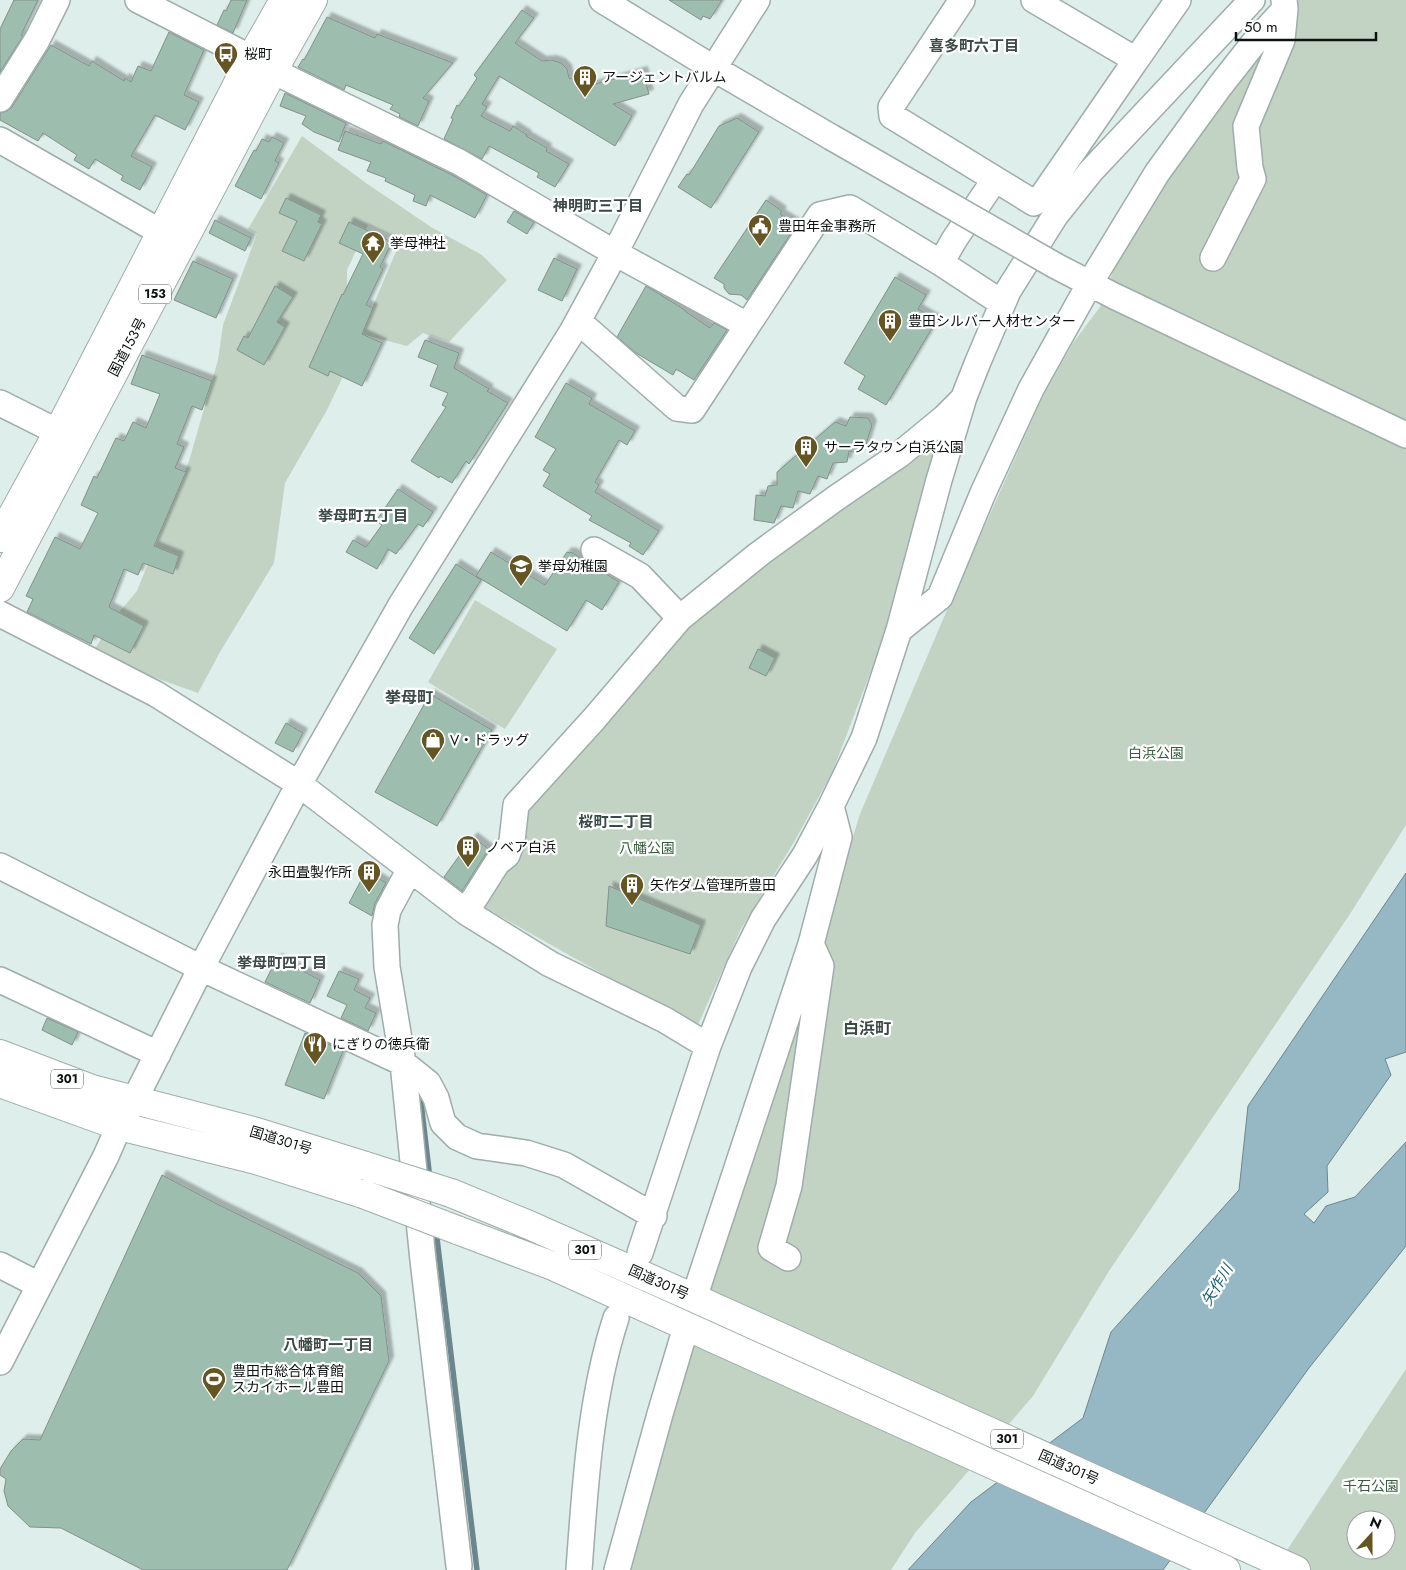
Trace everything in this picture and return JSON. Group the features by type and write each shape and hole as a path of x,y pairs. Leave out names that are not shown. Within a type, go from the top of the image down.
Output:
{"highway":[{"name":"国道153号","path":"0,588 171,239 262,64 284,0"},
{"name":"国道153号","path":"262,64 313,0"},
{"name":"国道153号","path":"0,538 58,432 171,239"},
{"name":"国道301号","path":"0,1054 92,1089 257,1132 451,1193 529,1225 719,1309 1296,1570"},
{"name":"国道301号","path":"0,1083 25,1094 119,1126 256,1160 363,1194 553,1266 1226,1570"}],"street":[{"path":"0,99 37,40 57,0"},
{"path":"138,0 459,162 615,253 747,325"},
{"path":"602,0 713,68 1056,266 1114,296 1406,436"},
{"path":"0,1362 106,1156 119,1126 135,1100 201,968 299,784 401,605 578,321 691,104 757,0"},
{"path":"962,0 890,107 892,116 1034,203 1043,195 1178,0"},
{"path":"640,1253 654,1216 708,1046 738,967 763,919 804,855 831,806 864,738 899,630 939,480 964,397 1002,303 1055,216 1091,171 1252,0"},
{"path":"1044,5 1136,60"},
{"path":"1213,258 1253,179 1246,126 1282,40 1285,5"},
{"path":"899,630 940,597 983,493 1031,389 1090,283 1157,174 1247,51 1285,5"},
{"path":"0,140 171,239"},
{"path":"941,264 954,240 995,179"},
{"path":"578,321 677,408 692,410 820,215 850,208 1002,303"},
{"path":"466,912 497,863 507,855 512,841 516,805 594,719 680,618 759,554 899,455 944,418 964,397"},
{"path":"0,403 58,432"},
{"path":"594,550 646,584 680,618"},
{"path":"0,614 156,694 299,784 466,912 550,964 665,1020 708,1046"},
{"path":"694,1298 811,944 839,837 831,806"},
{"path":"1,869 201,968 403,1063 428,1083 436,1098 443,1123 457,1137 477,1146 526,1153 564,1165 654,1216"},
{"path":"412,870 388,910 385,925 388,966 403,1063 423,1260 459,1566"},
{"path":"788,1258 771,1248 789,1186 821,966 811,944"},
{"path":"0,980 158,1054"},
{"path":"0,1265 39,1285"},
{"path":"579,1570 586,1480 594,1416 616,1318"},
{"path":"617,1570 686,1327"}],"green space":[{"name":"白浜公園","path":"1293,0 1406,0 1406,825 1350,914 1109,1271 1033,1396 915,1533 891,1570 622,1570 860,814 944,617 1043,396 1073,343 1100,307 1122,248 1163,178 1226,96 1260,56 1285,9"},
{"path":"302,136 366,183 431,227 482,255 507,280 449,342 423,333 407,346 361,334 401,240 368,225 347,270 348,366 327,410 285,483 274,563 220,652 198,693 91,655 115,617 137,591 189,461 218,360 223,325 257,234 248,229"},
{"name":"八幡公園","path":"943,423 941,439 879,650 832,773 794,842 740,931 697,1027 480,905 525,836 522,809 661,646"},
{"path":"475,600 557,649 505,729 428,682"},
{"name":"千石公園","path":"1406,1369 1406,1570 1274,1570"}],"water":[{"name":"矢作川","path":"1406,873 1406,1052 1385,1059 1391,1075 1327,1166 1328,1192 1304,1214 1314,1223 1326,1206 1355,1197 1406,1142 1406,1246 1309,1368 1163,1570 908,1570 971,1502 1083,1418 1111,1332 1239,1190 1248,1106"}],"building":[{"path":"14,0 38,0 21,35 23,36 0,72 0,29"},
{"path":"231,0 247,0 233,33 217,25"},
{"path":"669,0 722,0 710,19 703,16 701,20"},
{"path":"522,10 534,18 515,43 542,61 552,60 561,63 567,69 569,78 592,85 643,71 649,94 613,104 632,116 615,146 499,76 482,104 487,107 481,116 510,131 513,126 547,148 546,151 569,164 555,187 537,177 539,173 489,146 482,159 444,139 457,105 459,106 477,78 474,75"},
{"path":"327,17 375,38 377,34 453,63 423,98 429,101 418,126 399,117 400,114 390,109 393,105 346,85 344,90 298,67 304,60"},
{"path":"169,32 204,50 184,95 199,102 185,130 155,115 131,156 152,167 140,190 121,180 123,176 95,159 89,169 74,160 77,155 43,133 38,141 0,120 0,113 12,107 51,45 89,66 92,61 124,81 125,78 131,82 138,66 151,71"},
{"path":"285,93 346,123 339,142 314,132 302,124 306,116 280,106"},
{"path":"737,118 759,132 711,208 678,187 687,174 689,175 719,126"},
{"path":"345,131 381,144 383,141 452,175 487,195 475,218 430,195 426,206 413,201 415,195 385,181 386,178 367,171 371,162 338,150"},
{"path":"272,137 284,143 275,161 279,163 261,199 235,186 262,139 269,142"},
{"path":"286,198 321,215 318,222 322,224 304,261 282,251 297,221 279,213"},
{"name":"豊田年金事務所","path":"766,200 782,211 780,214 797,224 747,300 741,295 729,294 724,288 724,284 714,278"},
{"path":"514,211 534,222 527,234 507,222"},
{"path":"215,220 251,238 245,251 209,233"},
{"path":"349,222 392,242 380,267 383,269 366,305 373,308 362,334 382,343 362,386 330,371 328,376 309,367 342,294 363,254 339,243"},
{"path":"554,258 577,269 562,301 538,290"},
{"path":"193,261 233,279 216,318 174,300"},
{"name":"豊田シルバー人材センター","path":"895,277 926,295 918,309 937,320 886,405 858,389 865,376 844,363"},
{"path":"275,286 293,297 277,322 285,327 264,365 237,350 244,336 248,338"},
{"path":"646,286 710,328 714,323 727,330 694,380 676,369 673,375 636,353 617,337"},
{"path":"425,340 459,353 454,368 508,403 469,464 466,461 452,483 440,476 439,478 411,461 446,407 442,405 448,393 430,386 438,365 418,357"},
{"path":"142,355 212,381 202,410 192,406 177,444 184,447 175,468 186,472 154,546 179,556 173,574 143,563 138,575 124,569 109,607 144,626 130,653 94,635 91,644 27,612 33,599 26,596 55,537 80,549 98,513 81,505 94,476 97,478 116,438 124,441 133,422 146,428 160,394 131,384"},
{"path":"566,383 592,398 589,404 635,431 627,445 619,440 595,482 599,485 595,492 659,531 643,555 629,546 631,543 589,520 592,516 543,486 550,474 543,470 556,449 535,437"},
{"name":"サーラタウン白浜公園","path":"850,417 868,418 872,425 866,444 858,453 849,451 847,462 833,463 827,479 818,476 810,494 798,491 793,508 781,506 774,523 754,520 756,495 765,496 768,486 777,485 777,472 835,422 846,426"},
{"path":"398,489 433,512 423,527 418,524 396,554 388,549 377,569 346,552 353,540 366,547 382,525 376,521"},
{"path":"491,552 545,585 567,552 571,552 619,582 602,610 586,600 567,631 476,576"},
{"path":"456,564 481,580 434,654 409,638"},
{"path":"758,649 775,658 766,676 749,668"},
{"name":"V・ドラッグ","path":"430,694 492,730 437,826 375,792"},
{"path":"286,723 303,733 293,752 275,743"},
{"name":"ノベア白浜","path":"473,837 490,850 462,891 444,877"},
{"name":"永田畳製作所","path":"366,871 386,883 375,903 372,916 349,903"},
{"name":"矢作ダム管理所豊田","path":"609,886 701,925 690,954 606,926"},
{"path":"277,958 320,980 310,1003 265,982"},
{"path":"339,971 359,979 354,990 370,998 365,1008 376,1013 368,1031 341,1018 347,1005 327,996"},
{"path":"47,1018 78,1032 72,1045 42,1030"},
{"name":"にぎりの徳兵衛","path":"305,1033 343,1051 324,1099 285,1085"},
{"name":"豊田市総合体育館 スカイホール豊田","path":"162,1175 358,1273 381,1296 389,1361 287,1570 143,1570 61,1528 30,1527 8,1506 4,1491 6,1479 0,1475 0,1469 11,1451 23,1439 40,1440"}],"waterway":[{"path":"421,1102 430,1179"},
{"path":"436,1230 477,1570"}],"place":[{"name":"桜町","path":"226,75"},
{"name":"アージェントバルム","path":"585,98"},
{"name":"豊田年金事務所","path":"760,247"},
{"name":"挙母神社","path":"373,264"},
{"name":"豊田シルバー人材センター","path":"890,342"},
{"name":"サーラタウン白浜公園","path":"806,468"},
{"name":"挙母幼稚園","path":"521,587"},
{"name":"V・ドラッグ","path":"433,761"},
{"name":"ノベア白浜","path":"468,868"},
{"name":"永田畳製作所","path":"369,893"},
{"name":"矢作ダム管理所豊田","path":"632,906"},
{"name":"にぎりの徳兵衛","path":"315,1065"},
{"name":"豊田市総合体育館 スカイホール豊田","path":"214,1400"}],"district":[{"name":"喜多町六丁目","path":"974,46"},
{"name":"神明町三丁目","path":"598,206"},
{"name":"挙母町五丁目","path":"363,516"},
{"name":"挙母町","path":"409,697"},
{"name":"桜町二丁目","path":"616,822"},
{"name":"挙母町四丁目","path":"282,963"},
{"name":"白浜町","path":"867,1028"},
{"name":"八幡町一丁目","path":"328,1345"}]}
